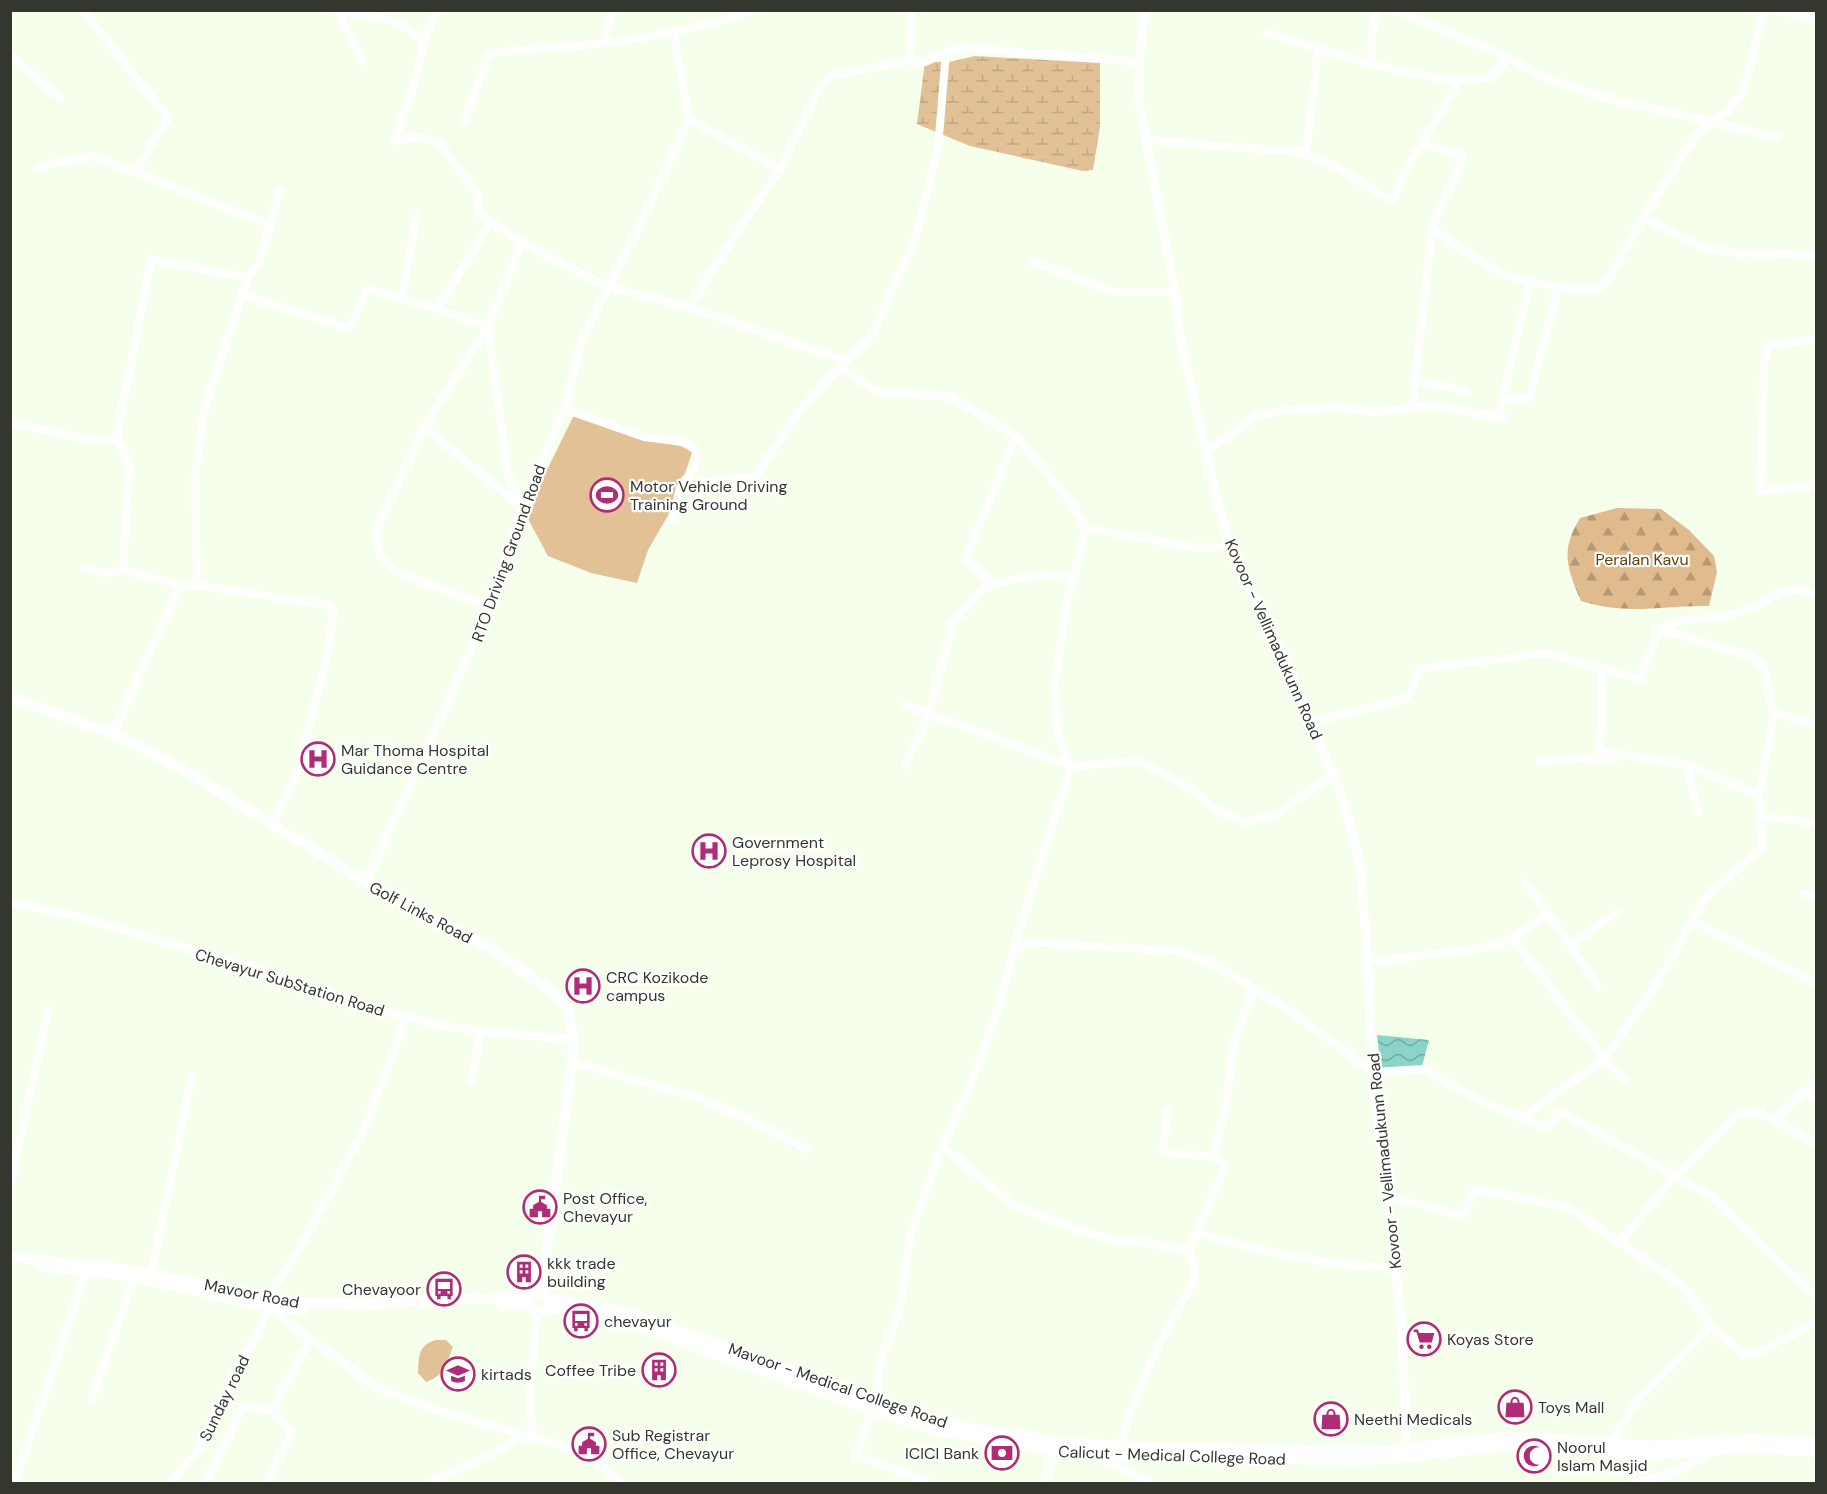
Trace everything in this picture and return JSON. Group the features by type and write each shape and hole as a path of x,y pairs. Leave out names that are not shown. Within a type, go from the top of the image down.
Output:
{"main road":[{"name":"Golf Links Road","path":"10,697 113,734 179,767 366,882 493,950 557,995 569,1010 573,1039 572,1062 539,1302"},
{"name":"Mavoor Road","path":"10,1257 82,1263 150,1273 267,1301"},
{"name":"Mavoor Road","path":"10,1264 86,1271 267,1301 371,1304 539,1302"},
{"name":"Mavoor - Medical College Road","path":"539,1302 629,1313 873,1405 969,1428 1076,1448 1120,1446 1407,1453 1454,1448 1513,1436 1653,1446 1719,1446 1782,1439 1816,1442"},
{"name":"Calicut - Medical College Road","path":"873,1405 967,1437 1054,1451 1076,1448 1089,1454 1353,1460 1407,1453"},
{"path":"1454,1448 1513,1445 1653,1455 1719,1446 1816,1452"}],"street":[{"path":"437,10 424,42 411,94 394,141 420,137 440,143 478,196 478,213 569,269 607,286 692,308 846,361"},
{"path":"604,43 612,10"},
{"path":"463,123 489,54 519,48 604,43 700,28 753,10"},
{"path":"910,60 911,10"},
{"name":"Kovoor - Vellimadukunn Road","path":"1144,10 1138,62 1139,102 1175,292 1180,338 1230,546 1289,668 1342,797 1359,858 1368,962 1374,1096 1388,1196 1402,1333 1407,1453"},
{"path":"1371,64 1372,32 1377,10"},
{"path":"1394,10 1508,57 1538,75 1594,95 1776,137"},
{"path":"1432,228 1501,273 1559,286 1600,288 1610,277 1642,217 1697,134 1728,111 1741,94 1750,67 1763,10"},
{"path":"1779,10 1808,15 1816,20"},
{"path":"83,11 168,118 135,172"},
{"path":"337,12 383,16 403,24 424,42"},
{"path":"337,12 362,62"},
{"path":"673,32 689,119 780,169"},
{"path":"1267,33 1371,64 1459,81 1492,78 1508,57"},
{"path":"692,308 707,279 780,169 819,88 830,76 910,60 925,62 959,47 1138,62"},
{"path":"1306,155 1318,48"},
{"path":"681,484 755,477 799,411 873,333 915,239 938,148 946,52"},
{"path":"10,55 60,98"},
{"path":"1146,140 1230,145 1306,155 1338,167 1393,200 1401,177 1459,81"},
{"name":"RTO Driving Ground Road","path":"366,882 489,607 522,507 564,409 581,341 641,222 689,119"},
{"path":"1413,407 1432,228 1463,156 1422,143"},
{"path":"39,165 93,156 270,225"},
{"path":"197,585 195,475 205,407 249,278 258,264 280,190"},
{"path":"402,298 416,217"},
{"path":"1642,217 1696,244 1713,249 1751,254 1816,256"},
{"path":"438,309 490,222"},
{"path":"489,607 395,571 380,556 375,533 424,427 488,327 522,242"},
{"path":"116,440 151,259 249,278"},
{"path":"1031,261 1113,292 1175,292"},
{"path":"1207,451 1255,416 1279,411 1336,407 1374,412 1432,405 1502,418 1502,399 1530,280"},
{"path":"1502,399 1528,398 1559,286"},
{"path":"244,296 349,328 369,289 438,309 488,327"},
{"path":"488,327 507,472 522,507"},
{"path":"1816,339 1768,346 1764,363 1759,470 1760,491 1816,485"},
{"path":"840,368 879,392 951,397 1016,436 1072,503 1086,528 1073,577 1055,681 1057,734 1071,766 985,1049 942,1146 910,1236 900,1308 881,1359 873,1405 856,1455 927,1482"},
{"path":"1415,380 1466,391"},
{"path":"564,409 644,436 683,442 696,450 695,469 681,484 672,519"},
{"path":"10,423 93,440 116,440 122,446 129,466 123,570"},
{"path":"424,427 522,507"},
{"path":"992,585 965,558 1016,436"},
{"path":"1086,528 1199,548 1230,546"},
{"path":"85,567 103,573 123,570 180,585 197,585 328,605 334,611 325,665 297,772 273,824"},
{"path":"905,765 929,713 953,622 986,586 1033,575 1073,577"},
{"path":"113,734 180,585"},
{"path":"1311,722 1408,698 1420,669 1440,664 1546,653 1640,679 1659,629 1682,620 1723,616 1761,604 1782,591 1801,589 1816,596"},
{"path":"1521,1118 1604,1059 1654,988 1706,896 1762,848 1759,795 1774,713 1764,670 1754,657 1659,629"},
{"path":"1602,667 1602,722 1598,750 1687,765 1759,795"},
{"path":"906,705 1071,766 1139,761 1195,791 1216,810 1245,822 1275,815 1332,775"},
{"path":"1774,713 1816,724"},
{"path":"1540,761 1629,757"},
{"path":"1687,765 1698,812"},
{"path":"1761,817 1816,822"},
{"path":"1526,882 1598,986"},
{"path":"1804,893 1816,897"},
{"name":"Chevayur SubStation Road","path":"10,902 72,915 268,972 340,999 407,1017 481,1031 573,1039"},
{"path":"1570,945 1617,912"},
{"path":"1368,962 1495,946 1513,938 1547,914"},
{"path":"1692,921 1816,983"},
{"path":"1513,938 1604,1059 1625,1080"},
{"path":"1014,951 1030,942 1179,951 1214,964 1283,1006 1373,1072 1424,1069 1485,1103 1521,1118 1548,1125 1560,1113 1563,1113 1711,1196 1816,1298"},
{"path":"1213,1157 1227,1099 1232,1046 1254,989"},
{"path":"10,1185 48,1010"},
{"name":"Sunday road","path":"170,1484 199,1449 240,1362 262,1325 267,1301 310,1230 362,1133 407,1017"},
{"path":"471,1082 481,1031"},
{"path":"572,1062 697,1097 744,1117 806,1149"},
{"path":"150,1273 192,1076"},
{"path":"1774,1121 1816,1081"},
{"path":"1804,1091 1816,1097"},
{"path":"1120,1446 1131,1407 1144,1375 1192,1285 1195,1273 1189,1250 1224,1169 1222,1162 1213,1157 1163,1152 1167,1111"},
{"path":"1619,1243 1676,1175 1738,1114 1757,1111 1816,1143"},
{"path":"942,1146 1014,1205 1075,1230 1120,1242 1141,1242 1189,1250"},
{"path":"1388,1196 1462,1216 1475,1189 1568,1207 1684,1288 1711,1326 1744,1355 1761,1352 1816,1322"},
{"path":"1197,1233 1320,1262 1352,1267 1395,1268"},
{"path":"14,1484 86,1271"},
{"path":"91,1400 134,1278"},
{"path":"267,1301 310,1339 376,1387 435,1410 558,1444 592,1459 617,1482"},
{"path":"534,1439 529,1404 539,1302"},
{"path":"1610,1443 1636,1402 1711,1326"},
{"path":"272,1410 310,1339"},
{"path":"205,1484 243,1406 272,1410 292,1432 266,1484"},
{"path":"427,1484 507,1446 516,1438 534,1439"},
{"path":"1628,1484 1669,1475 1719,1446"},
{"path":"1043,1484 1054,1451"},
{"path":"1089,1454 1154,1484"}],"green space":[{"path":"975,56 1100,63 1100,127 1093,170 1083,171 970,146 917,124 925,62 949,62"},
{"name":"Motor Vehicle Driving Training Ground","path":"575,413 693,450 674,505 648,550 637,583 591,573 548,556 528,519 545,474"},
{"name":"Peralan Kavu","path":"1617,508 1661,509 1689,530 1714,556 1717,572 1709,606 1630,609 1581,601 1569,569 1570,540 1580,518"},
{"path":"435,1340 446,1340 453,1347 441,1372 426,1382 418,1373 419,1357 425,1345"}],"water":[{"path":"1377,1035 1429,1040 1421,1070 1382,1073"}],"place":[{"name":"Motor Vehicle Driving Training Ground","path":"607,495"},
{"name":"Mar Thoma Hospital Guidance Centre","path":"318,759"},
{"name":"Government Leprosy Hospital","path":"709,851"},
{"name":"CRC Kozikode campus","path":"583,986"},
{"name":"Post Office, Chevayur","path":"540,1207"},
{"name":"kkk trade building","path":"524,1272"},
{"name":"Chevayoor","path":"444,1289"},
{"name":"chevayur","path":"581,1321"},
{"name":"Koyas Store","path":"1424,1339"},
{"name":"Coffee Tribe","path":"659,1370"},
{"name":"kirtads","path":"458,1374"},
{"name":"Toys Mall","path":"1515,1407"},
{"name":"Neethi Medicals","path":"1331,1419"},
{"name":"Sub Registrar Office, Chevayur","path":"589,1444"},
{"name":"ICICI Bank","path":"1002,1453"},
{"name":"Noorul Islam Masjid","path":"1534,1456"}]}
